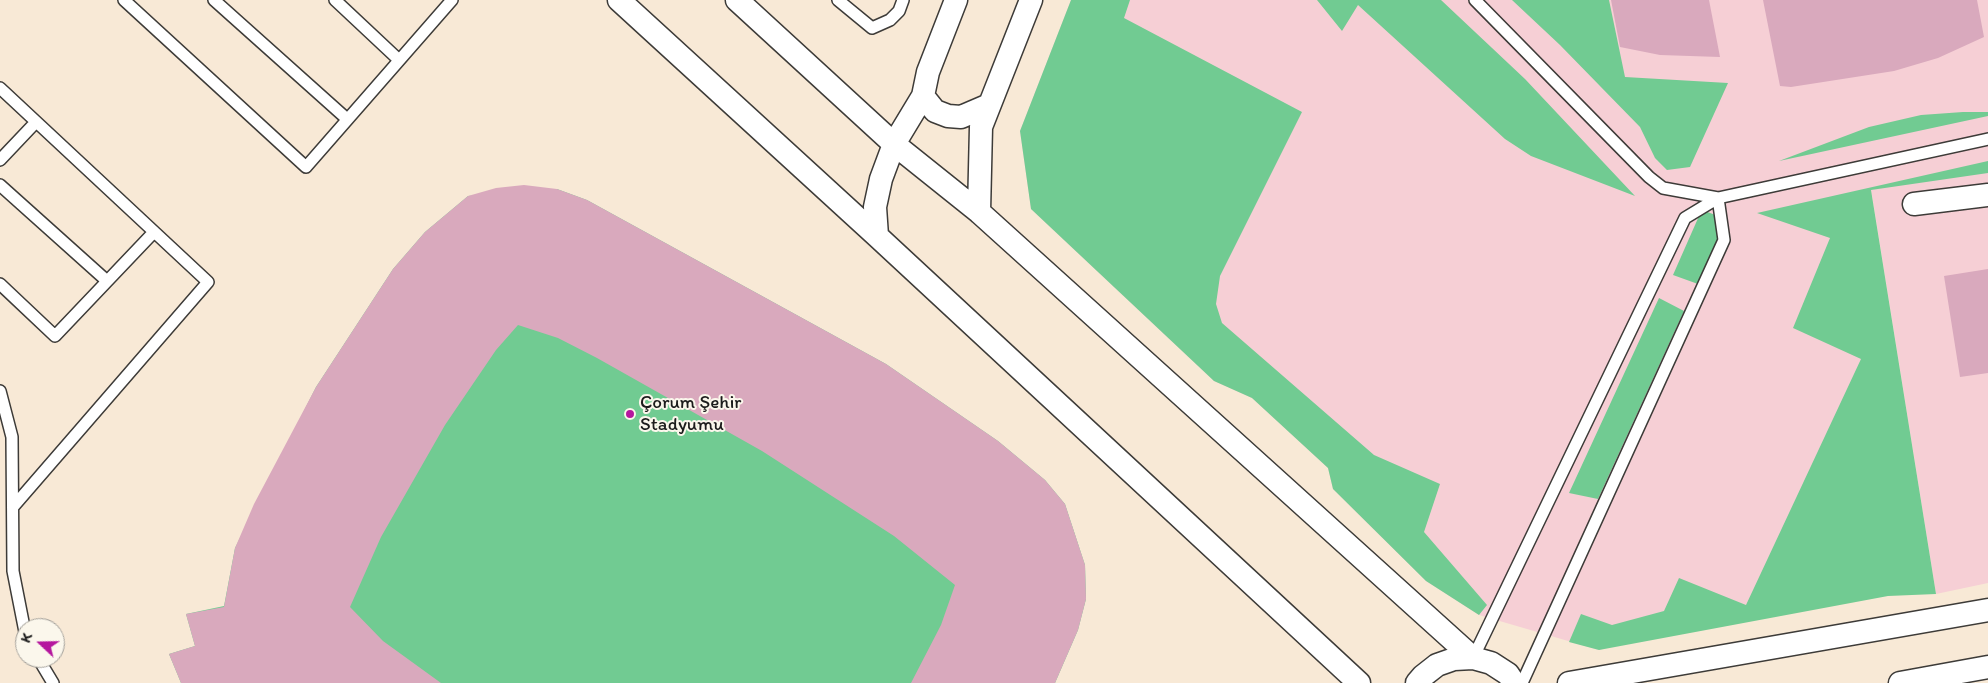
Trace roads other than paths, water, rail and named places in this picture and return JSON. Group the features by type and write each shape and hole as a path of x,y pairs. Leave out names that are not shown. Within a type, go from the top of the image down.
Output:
{"street":[{"path":"619,0 877,236 1359,683"},
{"path":"737,0 894,144 979,212 1473,658"},
{"path":"877,236 875,207 881,179 894,144 923,96 928,72 956,0"},
{"path":"979,212 981,127 1031,0"},
{"path":"923,96 935,111 948,116 961,116 989,105"},
{"path":"1914,204 1988,194"},
{"path":"1569,683 1988,610"},
{"path":"1417,683 1437,665 1454,659 1473,658 1491,663 1508,674 1514,683"},
{"path":"1900,683 1988,667"}],"lane":[{"path":"124,0 306,167 400,60 447,2"},
{"path":"214,0 347,119"},
{"path":"335,0 400,60"},
{"path":"838,0 872,28 890,20 899,12 903,0"},
{"path":"1475,0 1649,177 1663,188 1718,198"},
{"path":"0,88 208,282 13,507"},
{"path":"0,160 36,122"},
{"path":"1473,658 1685,218 1718,198 1988,139"},
{"path":"0,185 107,281"},
{"path":"1522,683 1724,240 1718,198"},
{"path":"0,284 55,336 154,232"},
{"path":"0,391 12,437 13,571 22,618"},
{"path":"44,668 53,683"}],"place":[{"name":"Çorum Şehir Stadyumu","path":"630,414"}]}
